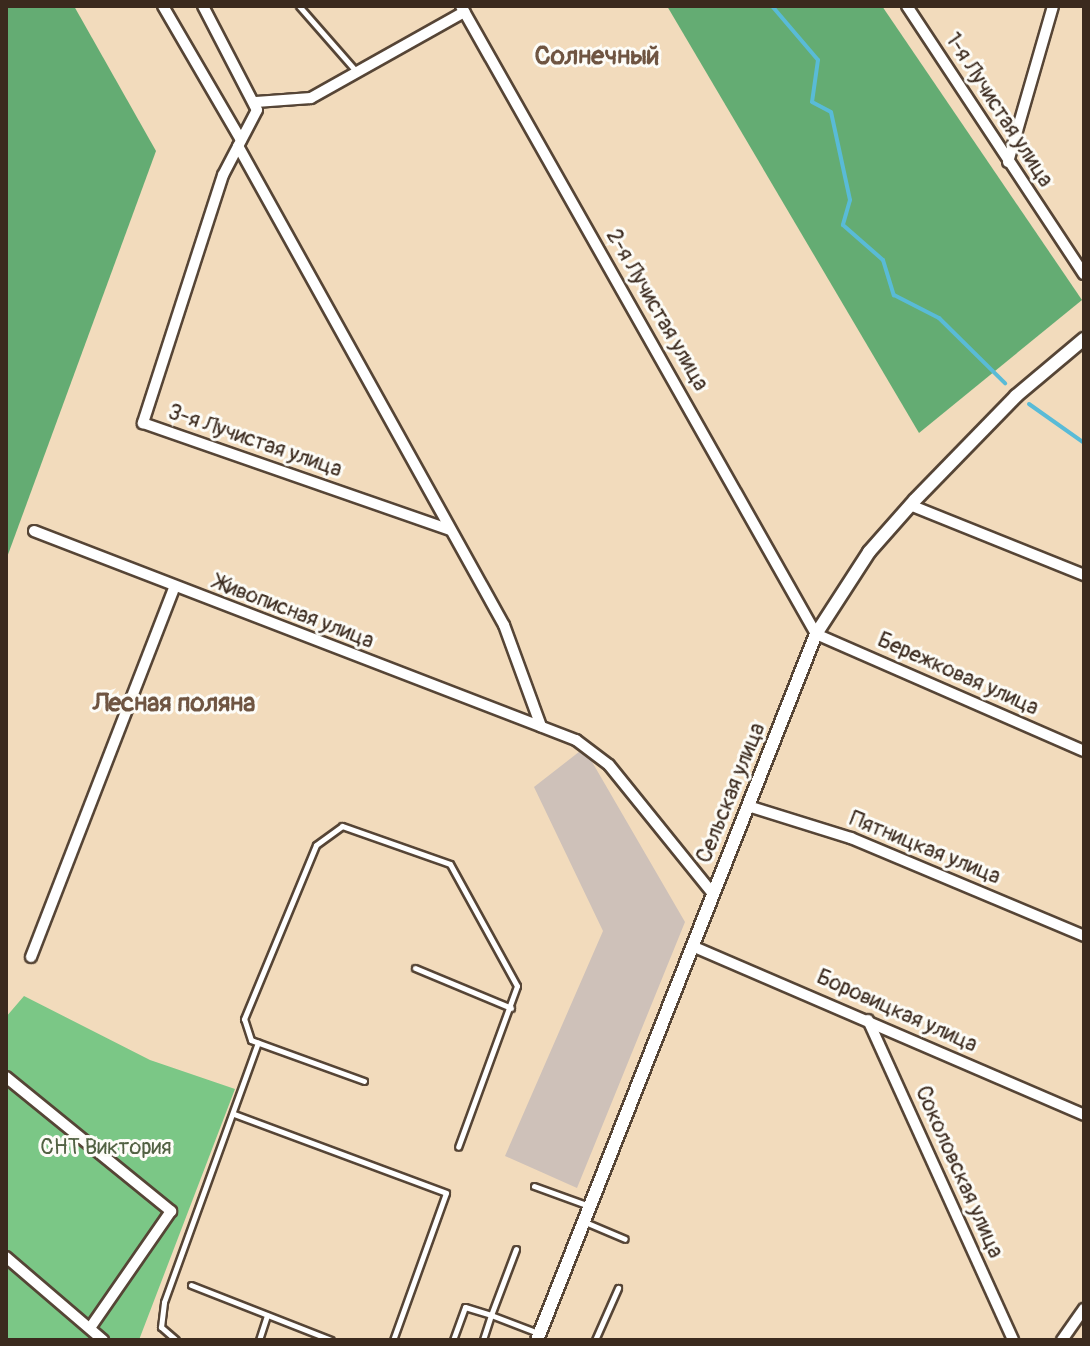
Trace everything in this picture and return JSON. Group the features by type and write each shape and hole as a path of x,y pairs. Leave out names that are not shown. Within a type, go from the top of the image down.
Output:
{"street":[{"path":"163,6 504,625 541,726"},
{"path":"203,6 256,102 311,98 463,9"},
{"name":"1-я Лучистая улица","path":"907,6 1084,274"},
{"path":"1008,162 1053,6"},
{"name":"2-я Лучистая улица","path":"463,9 816,634"},
{"name":"3-я Лучистая улица","path":"256,102 239,143 143,423 450,530"},
{"name":"Сельская улица","path":"538,1337 816,634 869,552 910,505 1016,396 1084,339"},
{"path":"910,505 1084,575"},
{"name":"Живописная улица","path":"34,531 174,588 541,726 609,765 713,894"},
{"path":"31,957 174,588"},
{"name":"Бережковая улица","path":"816,634 1084,751"},
{"name":"Пятницкая улица","path":"748,806 851,838 1084,936"},
{"name":"Боровицкая улица","path":"692,946 1084,1115"},
{"name":"Соколовская улица","path":"868,1020 1013,1340"},
{"path":"6,1077 171,1211 90,1328"},
{"path":"6,1257 103,1340"},
{"path":"1062,1340 1084,1309"}],"lane":[{"path":"299,6 357,72"},
{"path":"364,1081 258,1042 244,1019 316,845 342,826 450,864 517,986 458,1147"},
{"path":"415,968 511,1008"},
{"path":"176,1340 161,1327 164,1302 258,1042"},
{"path":"234,1114 446,1193 393,1340"},
{"path":"534,1186 590,1206"},
{"path":"584,1222 625,1239"},
{"path":"483,1340 516,1249"},
{"path":"191,1285 331,1340"},
{"path":"595,1340 618,1288"},
{"path":"453,1340 465,1307 491,1315 538,1337"},
{"path":"259,1340 267,1315"}],"shaded area":[{"path":"584,748 685,922 577,1188 505,1156 603,931 534,787"}],"green space":[{"path":"6,6 74,6 156,151 6,560"},
{"path":"667,6 882,6 1082,300 919,433"},
{"name":"СНТ Виктория","path":"24,996 150,1060 235,1089 139,1340 6,1340 6,1017"}],"waterway":[{"path":"772,6 818,60 812,102 831,112 850,200 843,225 883,260 894,295 939,318 1005,383"},
{"path":"1029,404 1084,443"}],"district":[{"name":"Солнечный","path":"597,57"},
{"name":"Лесная поляна","path":"174,704"}]}
